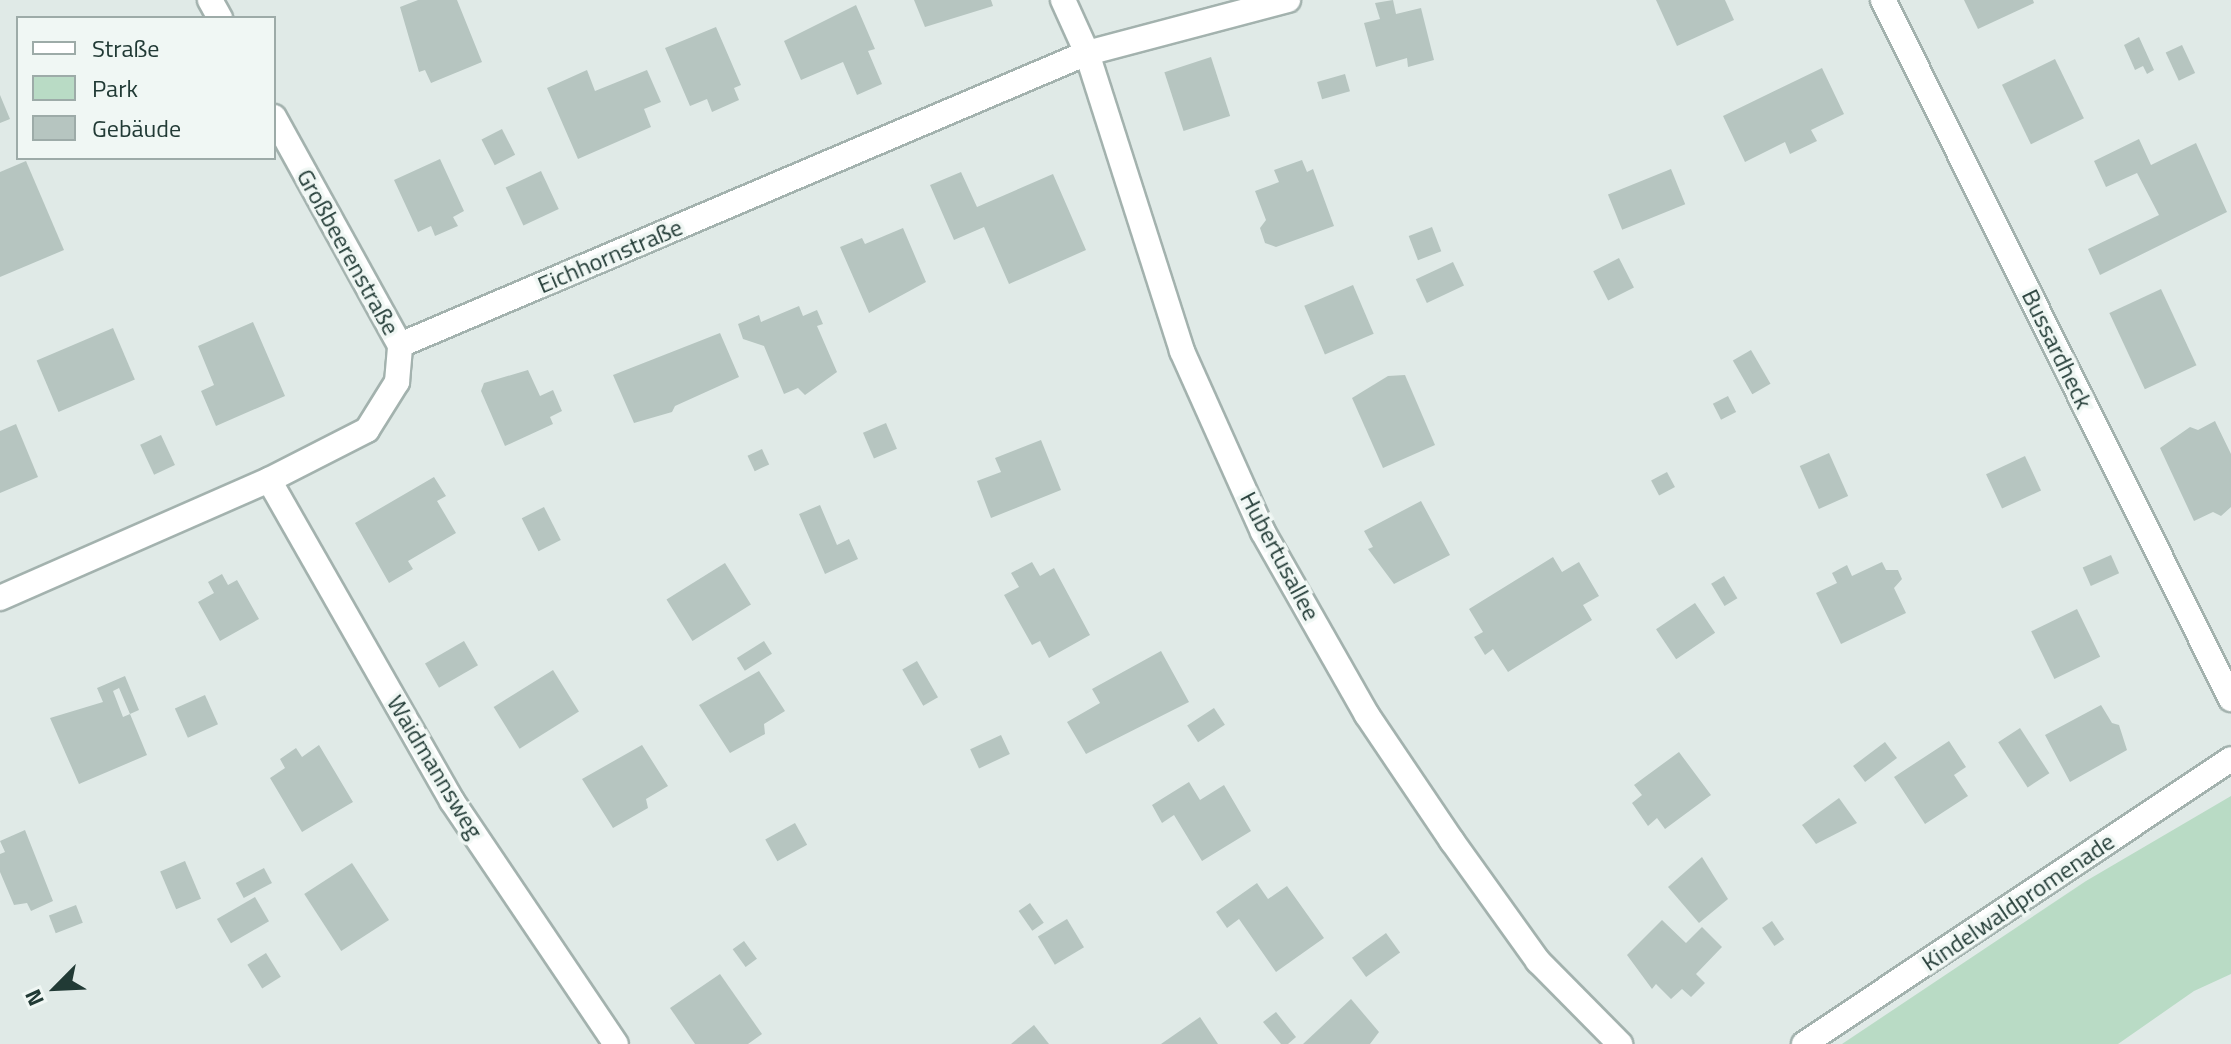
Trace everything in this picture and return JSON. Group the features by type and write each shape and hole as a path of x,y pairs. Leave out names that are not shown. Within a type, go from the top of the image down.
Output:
{"street":[{"name":"Hubertusallee","path":"1063,0 1087,53 1182,351 1263,532 1367,715 1452,841 1538,961 1620,1044"},
{"name":"Eichhornstraße","path":"400,345 1087,53 1288,0"},
{"name":"Bussardheck","path":"1883,0 2231,699"},
{"name":"Großbeerenstraße","path":"276,121 400,345"},
{"path":"0,598 269,480 367,430 397,382 400,345"},
{"name":"Waidmannsweg","path":"269,480 452,801 616,1044"},
{"name":"Kindelwaldpromenade","path":"1804,1044 2231,759"}],"green space":[{"path":"2231,796 2231,974 2194,991 2118,1044 1842,1044 2086,881"}],"building":[{"path":"418,0 457,0 482,62 431,83 425,70 419,72 400,7"},
{"path":"914,0 991,0 993,6 925,27"},
{"path":"1393,0 1396,14 1421,8 1434,60 1408,67 1407,58 1376,67 1364,23 1380,19 1375,3"},
{"path":"1656,0 1725,0 1734,20 1677,46"},
{"path":"1964,0 2033,0 2034,3 1978,29"},
{"path":"856,5 875,49 868,51 882,84 857,95 843,62 801,80 784,41"},
{"path":"716,27 741,85 734,88 739,100 712,112 707,99 690,106 665,48"},
{"path":"2139,37 2154,70 2147,74 2143,66 2135,70 2124,45"},
{"path":"2182,45 2195,73 2179,81 2166,53"},
{"path":"1211,57 1230,116 1184,131 1164,72"},
{"path":"2055,59 2084,118 2031,144 2002,85"},
{"path":"1822,68 1844,114 1811,130 1817,141 1790,154 1785,142 1745,162 1723,116"},
{"path":"587,70 595,91 647,70 661,102 644,109 651,127 578,159 547,88"},
{"path":"1345,74 1350,91 1322,99 1317,82"},
{"path":"0,95 10,119 0,123"},
{"path":"502,129 515,155 495,165 482,139"},
{"path":"2139,139 2151,165 2196,143 2227,212 2100,275 2088,249 2159,215 2137,173 2106,187 2094,161"},
{"path":"440,159 464,211 453,217 458,226 435,236 431,226 418,232 394,180"},
{"path":"1302,160 1307,172 1313,169 1334,226 1276,247 1265,243 1260,228 1266,220 1255,191 1279,182 1274,170"},
{"path":"26,161 64,250 0,277 0,172"},
{"path":"1671,169 1685,204 1622,230 1608,194"},
{"path":"541,171 559,209 523,226 506,187"},
{"path":"961,172 977,207 1053,174 1086,250 1009,284 984,227 954,240 930,185"},
{"path":"1432,227 1441,251 1418,260 1409,236"},
{"path":"903,228 926,282 869,313 840,247 862,238 865,244"},
{"path":"1619,258 1634,287 1608,301 1593,271"},
{"path":"1453,262 1464,286 1427,303 1416,279"},
{"path":"1353,285 1374,334 1325,354 1304,306"},
{"path":"2161,289 2196,365 2145,389 2109,313"},
{"path":"799,306 803,316 817,310 823,324 817,326 837,372 805,395 798,388 784,394 764,346 743,339 738,324 759,315 761,322"},
{"path":"253,322 285,396 216,426 201,391 214,385 198,346"},
{"path":"113,328 135,380 58,412 37,360"},
{"path":"720,333 739,377 675,406 672,412 634,423 613,375"},
{"path":"1751,350 1770,384 1752,394 1733,360"},
{"path":"528,370 540,396 553,390 562,411 550,417 553,424 505,446 481,391 484,383"},
{"path":"1405,375 1435,445 1383,468 1352,398 1388,376"},
{"path":"1728,396 1736,412 1721,420 1713,404"},
{"path":"2215,421 2231,454 2231,507 2221,516 2213,512 2194,521 2160,448 2190,427 2198,430"},
{"path":"886,423 897,449 874,459 863,433"},
{"path":"16,424 38,477 0,493 0,431"},
{"path":"161,435 175,465 154,475 140,445"},
{"path":"1041,440 1061,490 991,518 977,481 1001,472 995,458"},
{"path":"762,449 769,464 755,471 747,456"},
{"path":"1829,453 1848,496 1819,509 1800,466"},
{"path":"2025,456 2041,490 2002,509 1986,474"},
{"path":"1667,472 1675,487 1659,495 1651,480"},
{"path":"434,477 446,496 437,501 456,533 408,561 413,569 389,583 355,523"},
{"path":"1421,501 1450,555 1394,584 1368,549 1373,547 1364,531"},
{"path":"820,505 837,545 849,539 858,559 825,574 799,514"},
{"path":"544,507 561,540 539,551 522,518"},
{"path":"2111,555 2119,573 2091,586 2083,568"},
{"path":"1553,557 1562,572 1579,562 1599,596 1583,605 1592,620 1508,672 1493,649 1485,655 1474,637 1483,632 1469,609"},
{"path":"1032,562 1040,576 1054,568 1090,635 1049,658 1040,641 1032,645 1004,595 1019,587 1011,573"},
{"path":"1882,562 1886,570 1898,570 1902,579 1894,588 1906,613 1841,644 1816,593 1837,583 1832,573 1847,565 1852,576"},
{"path":"725,563 751,605 692,641 666,600"},
{"path":"222,574 228,585 237,580 259,619 220,641 198,602 214,593 208,582"},
{"path":"1724,576 1737,598 1725,606 1711,584"},
{"path":"1695,603 1715,633 1676,659 1656,629"},
{"path":"2077,609 2100,657 2054,679 2031,631"},
{"path":"464,641 478,665 439,688 425,664"},
{"path":"764,641 772,654 745,671 737,658"},
{"path":"1161,651 1189,702 1086,754 1067,722 1100,703 1092,689"},
{"path":"917,661 938,697 923,706 902,670"},
{"path":"553,670 579,712 520,749 494,707"},
{"path":"759,671 785,711 764,724 765,734 730,753 699,705"},
{"path":"125,676 139,710 130,714 147,755 79,784 50,718 103,702 97,688","holes":["119,688 130,714 123,717 113,691"]},
{"path":"205,695 218,724 188,738 175,708"},
{"path":"2101,705 2112,723 2119,725 2127,750 2070,782 2045,735"},
{"path":"1214,708 1225,725 1198,742 1187,725"},
{"path":"2020,728 2049,773 2028,787 1998,742"},
{"path":"1001,735 1010,754 979,768 970,749"},
{"path":"1949,741 1966,767 1954,775 1968,796 1925,824 1894,777"},
{"path":"1885,742 1897,758 1865,782 1853,766"},
{"path":"319,745 353,802 302,832 270,778 285,768 280,759 296,748 302,757"},
{"path":"642,745 668,786 646,799 648,808 613,828 582,779"},
{"path":"1679,752 1711,795 1665,829 1657,818 1648,826 1632,803 1642,795 1634,785"},
{"path":"1189,782 1200,800 1224,785 1251,831 1202,861 1174,815 1162,823 1152,805"},
{"path":"1839,798 1857,823 1816,844 1802,825"},
{"path":"795,823 807,845 777,861 765,839"},
{"path":"25,830 53,901 31,911 27,903 14,905 0,872 0,854 5,852 0,841"},
{"path":"1702,857 1728,899 1699,923 1668,887"},
{"path":"185,861 201,899 176,909 160,872"},
{"path":"352,863 389,920 341,951 304,894"},
{"path":"264,868 272,883 244,898 236,883"},
{"path":"1257,883 1268,899 1287,886 1324,938 1276,972 1239,919 1227,928 1216,912"},
{"path":"255,897 269,921 231,943 217,919"},
{"path":"1030,903 1044,923 1032,931 1019,911"},
{"path":"76,905 83,923 56,933 49,915"},
{"path":"1067,919 1084,947 1055,965 1038,937"},
{"path":"1662,920 1686,943 1702,927 1722,947 1696,974 1705,983 1691,997 1682,989 1671,999 1656,984 1652,989 1627,955"},
{"path":"1772,921 1784,939 1774,946 1762,928"},
{"path":"1386,933 1400,952 1366,977 1352,958"},
{"path":"744,941 757,959 746,967 733,949"},
{"path":"266,953 281,977 262,988 247,965"},
{"path":"720,974 762,1034 748,1044 695,1044 670,1008"},
{"path":"1351,999 1379,1032 1370,1044 1303,1044"},
{"path":"1276,1012 1296,1037 1288,1044 1281,1044 1263,1022"},
{"path":"1200,1017 1218,1044 1161,1044"},
{"path":"1034,1025 1049,1044 1011,1044"}]}
